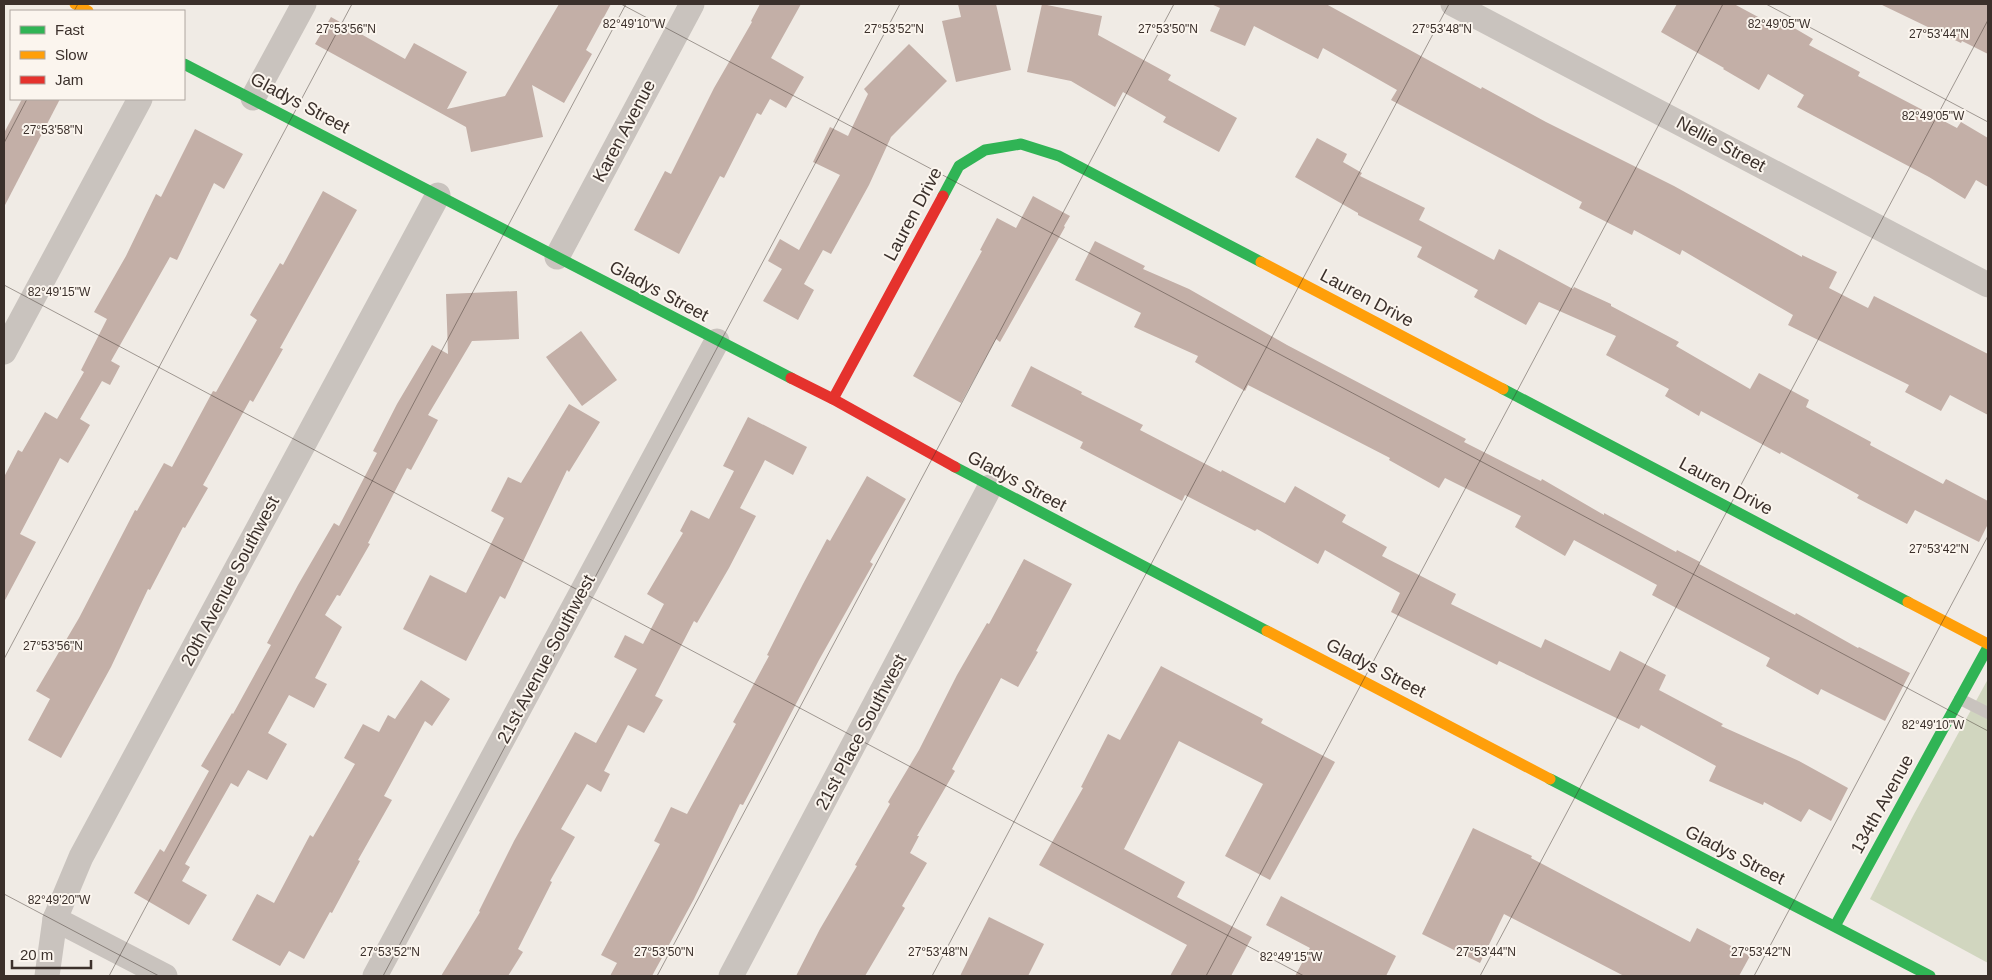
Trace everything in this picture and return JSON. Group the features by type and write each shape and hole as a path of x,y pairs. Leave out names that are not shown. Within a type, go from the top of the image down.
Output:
{"street":[{"path":"75,4 86,10"},
{"path":"253,98 304,4"},
{"name":"Karen Avenue","path":"557,257 692,4"},
{"name":"Nellie Street","path":"1453,4 1988,285"},
{"name":"Gladys Street","path":"185,64 253,98 717,341 833,399 990,487 1930,976"},
{"path":"4,352 139,100"},
{"name":"Lauren Drive","path":"833,399 959,166 985,150 1021,144 1059,156 1988,646"},
{"name":"20th Avenue Southwest","path":"47,976 55,920 86,848 438,195"},
{"name":"21st Avenue Southwest","path":"375,976 717,341"},
{"name":"21st Place Southwest","path":"731,976 990,487"},
{"name":"134th Avenue","path":"1835,926 1988,646"},
{"path":"55,920 165,976"}],"lane":[{"path":"1960,699 1988,713"}],"green space":[{"path":"1988,679 1988,963 1870,899"}],"building":[{"path":"559,4 611,4 586,50 592,54 564,103 532,85 543,137 471,152 466,127 315,44 331,17 405,59 414,43 467,72 447,109 505,96"},
{"path":"760,4 801,4 771,58 804,77 786,108 770,99 761,115 757,113 724,178 720,176 679,254 634,230 665,171 671,174 714,88 752,22"},
{"path":"958,4 996,4 1011,70 956,82 942,21 961,17"},
{"path":"1042,4 1102,16 1098,35 1171,75 1168,80 1237,118 1219,152 1163,122 1166,117 1123,92 1115,107 1071,81 1027,72"},
{"path":"1211,4 1326,4 1481,89 1482,87 1546,122 1674,186 1802,257 1802,255 1837,272 1829,288 1868,308 1874,296 1988,354 1988,415 1950,395 1941,411 1905,392 1909,385 1788,325 1793,315 1682,250 1680,255 1634,230 1632,235 1579,208 1582,202 1391,100 1397,90 1323,48 1318,59 1254,26 1245,46 1210,31 1220,8"},
{"path":"1677,4 1734,4 1773,25 1777,18 1813,39 1809,45 1860,72 1858,76 1957,128 1961,122 1988,138 1988,187 1976,180 1965,199 1929,177 1797,107 1804,95 1768,74 1759,90 1723,69 1661,32"},
{"path":"1880,4 1988,4 1988,54 1962,41 1961,43"},
{"path":"909,44 947,81 891,137 869,185 831,254 823,250 804,284 814,290 798,320 763,301 782,269 768,261 780,239 799,250 840,175 813,162 830,127 848,136 868,94 864,89"},
{"path":"21,100 59,100 4,207 4,133"},
{"path":"195,129 243,154 224,189 214,183 177,260 170,257 111,361 120,366 110,385 102,381 80,419 90,425 68,463 60,458 20,534 36,542 4,602 4,477 18,450 22,452 45,412 57,419 84,372 81,370 107,319 94,312 126,256 156,194 161,197"},
{"path":"1317,138 1347,154 1343,162 1362,173 1360,176 1425,208 1419,220 1494,260 1499,249 1573,289 1574,287 1611,304 1611,306 1679,342 1676,346 1750,389 1759,373 1809,400 1806,407 1871,442 1870,445 1943,484 1946,479 1988,501 1988,524 1979,542 1915,510 1907,524 1857,498 1859,495 1781,452 1780,454 1701,411 1699,416 1665,396 1669,389 1606,355 1616,336 1539,302 1526,325 1474,297 1478,290 1417,257 1422,247 1358,215 1358,213 1295,177"},
{"path":"323,191 357,210 280,348 283,349 253,402 250,400 203,485 208,488 185,528 183,527 150,590 148,589 111,667 61,758 28,740 50,699 36,691 79,618 135,510 137,511 164,463 172,467 213,391 216,392 257,320 250,315 280,263 283,265"},
{"path":"1033,196 1070,216 1000,342 996,339 961,403 913,376 982,251 980,250 997,218 1016,228"},
{"path":"1095,241 1145,266 1143,269 1189,289 1287,345 1466,439 1464,442 1541,481 1542,479 1604,515 1604,513 1676,552 1677,550 1700,562 1699,564 1795,615 1796,613 1858,648 1910,673 1885,721 1821,689 1818,695 1766,666 1770,658 1652,595 1657,585 1574,540 1565,556 1515,527 1521,516 1445,478 1439,488 1389,460 1390,458 1248,385 1245,391 1195,362 1198,356 1134,327 1141,313 1075,280"},
{"path":"517,291 519,339 472,341 428,415 438,420 411,470 407,468 368,543 370,544 340,596 337,595 325,615 342,627 315,678 327,684 314,708 289,695 268,733 287,744 267,780 248,770 238,787 231,783 185,864 190,867 182,881 207,895 189,925 134,893 160,849 164,852 209,771 201,766 233,714 271,645 267,643 298,585 334,523 339,526 377,453 373,451 397,404 432,345 448,354 446,294"},
{"path":"581,331 617,380 582,406 546,357"},
{"path":"1031,366 1143,425 1140,430 1285,503 1295,486 1346,515 1342,522 1387,547 1382,556 1456,594 1451,604 1541,648 1545,639 1610,671 1620,651 1666,675 1659,690 1723,724 1721,726 1799,761 1848,788 1831,821 1809,809 1801,822 1764,802 1763,805 1709,781 1716,766 1641,725 1639,729 1499,661 1497,665 1391,612 1400,593 1325,550 1318,564 1257,529 1255,531 1185,495 1182,501 1080,448 1083,442 1011,406"},
{"path":"569,404 600,422 569,472 567,470 505,599 500,596 466,661 403,629 430,575 466,593 504,518 491,511 508,477 521,483"},
{"path":"748,417 807,447 793,475 765,460 740,508 756,516 697,623 694,621 655,696 663,700 644,733 628,725 604,771 610,774 601,792 587,784 561,829 575,837 550,881 552,882 518,949 523,952 508,976 441,976 480,912 514,841 575,732 596,743 637,669 614,657 625,635 643,644 664,604 647,594 683,533 680,531 691,510 709,519 734,471 723,466"},
{"path":"867,476 906,499 870,562 873,564 819,660 743,805 740,804 694,899 652,976 610,976 617,963 601,955 660,844 654,841 671,807 687,814 736,724 733,722 769,656 767,655 803,584 827,539 830,541"},
{"path":"1024,559 1072,584 1018,687 1001,678 952,769 955,771 917,836 919,836 910,853 927,863 902,906 905,908 865,976 796,976 820,929 857,866 855,865 890,804 888,802 919,750 957,675 987,623 989,624"},
{"path":"1161,666 1263,719 1261,723 1335,762 1270,880 1225,856 1263,784 1179,741 1124,849 1185,882 1177,897 1252,937 1231,976 1170,976 1187,945 1039,865 1083,788 1081,787 1108,734 1120,740"},
{"path":"421,680 450,699 432,726 425,721 384,796 392,800 358,860 360,861 332,913 330,912 304,959 289,951 280,966 232,940 257,894 274,903 310,835 313,837 355,764 344,758 363,724 379,732 388,715 395,719"},
{"path":"1473,828 1532,856 1531,858 1690,942 1697,928 1750,956 1739,976 1624,976 1504,914 1480,963 1422,934"},
{"path":"1281,896 1396,956 1386,976 1295,976 1310,948 1266,925"},
{"path":"989,917 1044,944 1028,976 960,976"}],"traffic: fast":[{"path":"185,65 791,378"},
{"path":"943,196 959,166 985,150 1021,144 1059,156 1261,262"},
{"path":"1503,389 1908,602"},
{"path":"955,467 1267,631"},
{"path":"1835,926 1988,647"},
{"path":"1550,779 1930,976"}],"traffic: slow":[{"path":"75,4 86,10"},
{"path":"1261,262 1503,389"},
{"path":"1908,602 1988,644"},
{"path":"1267,631 1550,779"}],"traffic: jam":[{"path":"833,399 943,196"},
{"path":"791,378 833,399 955,467"}]}
